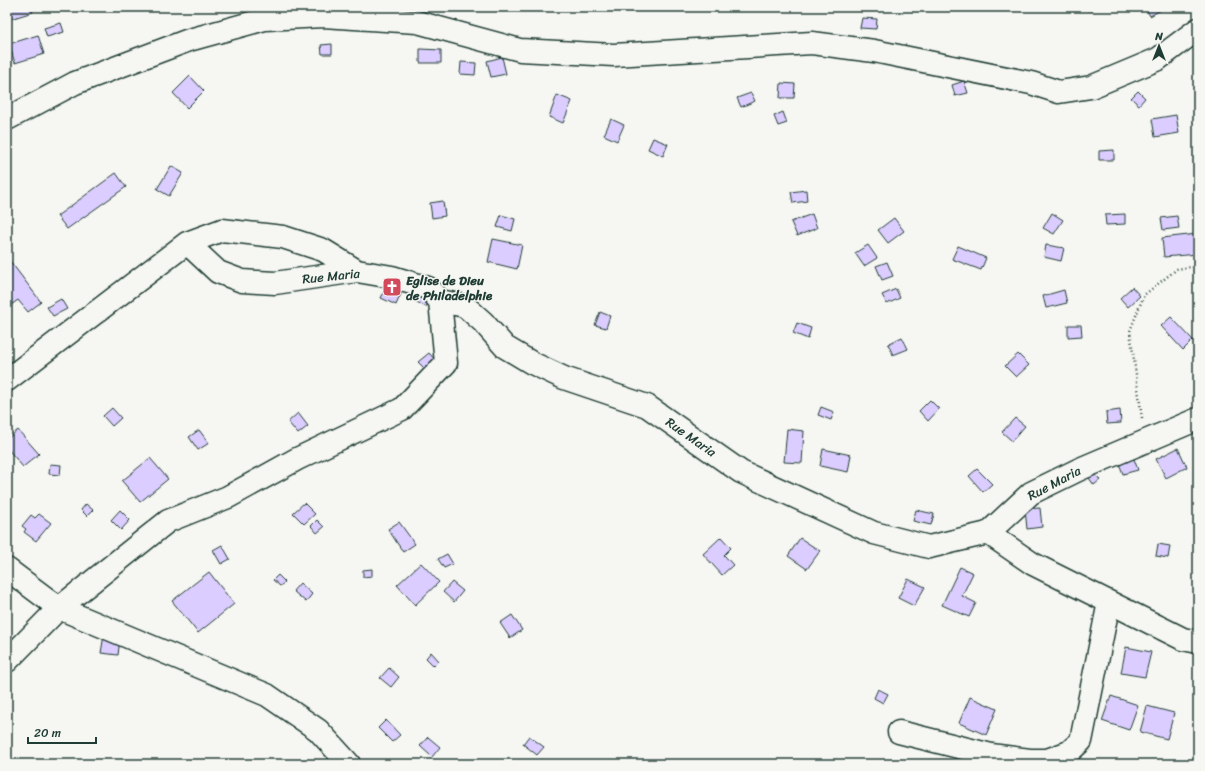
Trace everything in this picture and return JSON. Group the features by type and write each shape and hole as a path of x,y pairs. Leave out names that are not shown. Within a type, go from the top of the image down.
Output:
{"street":[{"path":"7,119 75,83 189,40 265,19 324,16 417,22 520,50 614,55 812,43 882,52 1031,83 1059,92 1091,87 1158,59 1198,29"},
{"path":"7,380 187,243 222,230 283,237 324,250 357,270"},
{"name":"Rue Maria","path":"187,243 218,272 242,281 275,283 357,270 392,277 428,288 440,301 465,306 483,322 504,347 532,363 564,378 647,406 742,472 874,533 929,547 988,533 1031,493 1145,440 1198,419"},
{"path":"7,661 59,608 168,521 228,497 297,459 402,409 446,363 440,301"},
{"path":"988,533 1033,564 1183,639 1198,642"},
{"path":"7,569 59,608 267,695 318,730 349,764"},
{"path":"899,732 991,755 1047,760 1069,752 1081,741 1109,602"}],"path":[{"path":"1145,440 1130,331 1144,295 1177,269 1198,266"}],"building":[{"path":"7,7 31,7 33,12 7,20"},
{"path":"1075,7 1093,7 1092,11"},
{"path":"1145,7 1159,7 1161,10 1150,16"},
{"path":"862,18 877,19 876,29 860,28"},
{"path":"61,23 64,32 47,37 44,28"},
{"path":"38,35 44,54 15,63 9,44"},
{"path":"332,44 332,54 322,54 321,45"},
{"path":"420,49 441,50 441,63 420,63"},
{"path":"502,57 506,74 491,77 487,61"},
{"path":"461,62 476,63 475,75 460,74"},
{"path":"190,76 204,91 187,108 173,93"},
{"path":"964,81 968,93 955,96 952,85"},
{"path":"781,83 795,84 794,98 780,98"},
{"path":"1138,91 1145,98 1139,105 1131,98"},
{"path":"751,93 755,101 741,107 737,98"},
{"path":"557,95 572,101 563,123 549,117"},
{"path":"783,112 787,123 778,126 774,116"},
{"path":"1176,115 1179,133 1155,137 1152,119"},
{"path":"611,119 624,125 617,141 604,135"},
{"path":"653,138 668,144 663,156 648,149"},
{"path":"1114,150 1114,160 1099,160 1099,151"},
{"path":"171,166 183,173 169,196 157,189"},
{"path":"116,173 126,187 67,229 57,216"},
{"path":"806,190 807,201 793,203 791,192"},
{"path":"443,201 445,216 432,218 430,203"},
{"path":"1052,213 1063,220 1054,234 1043,228"},
{"path":"812,214 817,228 797,236 791,222"},
{"path":"1125,214 1125,224 1106,225 1105,215"},
{"path":"501,215 515,219 512,231 497,227"},
{"path":"1177,216 1179,228 1163,230 1161,218"},
{"path":"894,218 904,231 888,243 878,230"},
{"path":"1197,234 1198,254 1164,257 1162,238"},
{"path":"493,239 522,245 517,269 488,262"},
{"path":"868,245 877,258 864,266 855,253"},
{"path":"1046,245 1064,248 1061,261 1044,257"},
{"path":"958,246 986,258 981,270 952,259"},
{"path":"7,257 41,302 28,312 18,300 7,308"},
{"path":"887,262 893,276 882,280 876,266"},
{"path":"390,280 404,287 396,305 381,298"},
{"path":"422,287 433,293 426,307 415,301"},
{"path":"1132,287 1140,296 1128,307 1120,298"},
{"path":"896,289 900,298 887,304 882,295"},
{"path":"1064,290 1067,303 1046,308 1043,296"},
{"path":"61,299 67,309 53,316 47,307"},
{"path":"600,312 610,316 606,328 595,325"},
{"path":"1171,317 1193,340 1183,350 1161,326"},
{"path":"797,323 811,328 808,339 793,333"},
{"path":"1068,325 1081,325 1082,336 1068,337"},
{"path":"902,337 908,349 893,355 888,344"},
{"path":"429,353 436,361 425,369 418,362"},
{"path":"1018,354 1029,365 1016,377 1005,366"},
{"path":"930,400 939,409 928,421 919,411"},
{"path":"821,407 834,412 831,420 818,415"},
{"path":"112,408 121,418 112,426 103,416"},
{"path":"1120,410 1121,423 1107,424 1106,412"},
{"path":"298,413 308,426 298,434 288,422"},
{"path":"1015,418 1025,426 1012,441 1002,432"},
{"path":"787,429 804,431 802,463 784,462"},
{"path":"18,430 39,454 23,467 7,448 7,439"},
{"path":"199,430 209,443 198,450 189,437"},
{"path":"1178,448 1187,467 1166,478 1156,459"},
{"path":"823,449 851,455 848,472 820,466"},
{"path":"150,458 168,479 140,502 122,481"},
{"path":"1134,459 1138,470 1123,474 1119,463"},
{"path":"50,464 61,465 60,475 49,474"},
{"path":"977,469 992,484 983,492 969,476"},
{"path":"1092,469 1100,480 1094,485 1086,474"},
{"path":"304,503 315,514 304,524 293,513"},
{"path":"86,504 93,510 87,516 81,510"},
{"path":"1040,508 1042,527 1027,529 1025,509"},
{"path":"120,510 130,520 121,530 111,520"},
{"path":"916,510 934,514 931,525 913,521"},
{"path":"39,514 51,523 36,541 24,532 26,529 22,526 31,515 35,518"},
{"path":"317,520 324,527 317,533 311,526"},
{"path":"399,522 415,544 403,552 388,529"},
{"path":"721,537 731,548 724,555 733,565 722,575 703,554"},
{"path":"800,538 820,551 807,569 788,556"},
{"path":"1158,544 1170,546 1168,558 1156,556"},
{"path":"222,545 230,559 221,564 213,550"},
{"path":"447,554 453,564 444,568 438,559"},
{"path":"421,563 439,582 415,605 397,585"},
{"path":"960,567 973,573 962,596 976,603 969,617 942,605"},
{"path":"372,569 372,576 363,577 363,570"},
{"path":"209,572 234,604 198,633 172,601"},
{"path":"278,575 285,582 280,586 273,580"},
{"path":"908,579 925,587 914,606 898,598"},
{"path":"452,582 463,591 454,602 443,592"},
{"path":"300,583 312,594 306,602 293,591"},
{"path":"512,615 522,630 510,638 500,623"},
{"path":"105,629 121,631 118,655 101,653"},
{"path":"1126,647 1151,652 1145,677 1121,673"},
{"path":"431,652 439,661 434,666 426,658"},
{"path":"389,668 399,677 391,687 380,678"},
{"path":"878,689 888,694 883,703 874,698"},
{"path":"1111,696 1138,705 1129,730 1102,721"},
{"path":"970,697 997,709 986,735 959,723"},
{"path":"1147,706 1174,713 1167,739 1140,732"},
{"path":"386,720 400,735 392,742 378,728"},
{"path":"529,736 544,747 537,755 523,744"},
{"path":"428,737 440,747 432,757 420,746"}],"place":[{"name":"Eglise de Dieu de Philadelphie","path":"392,287"}]}
